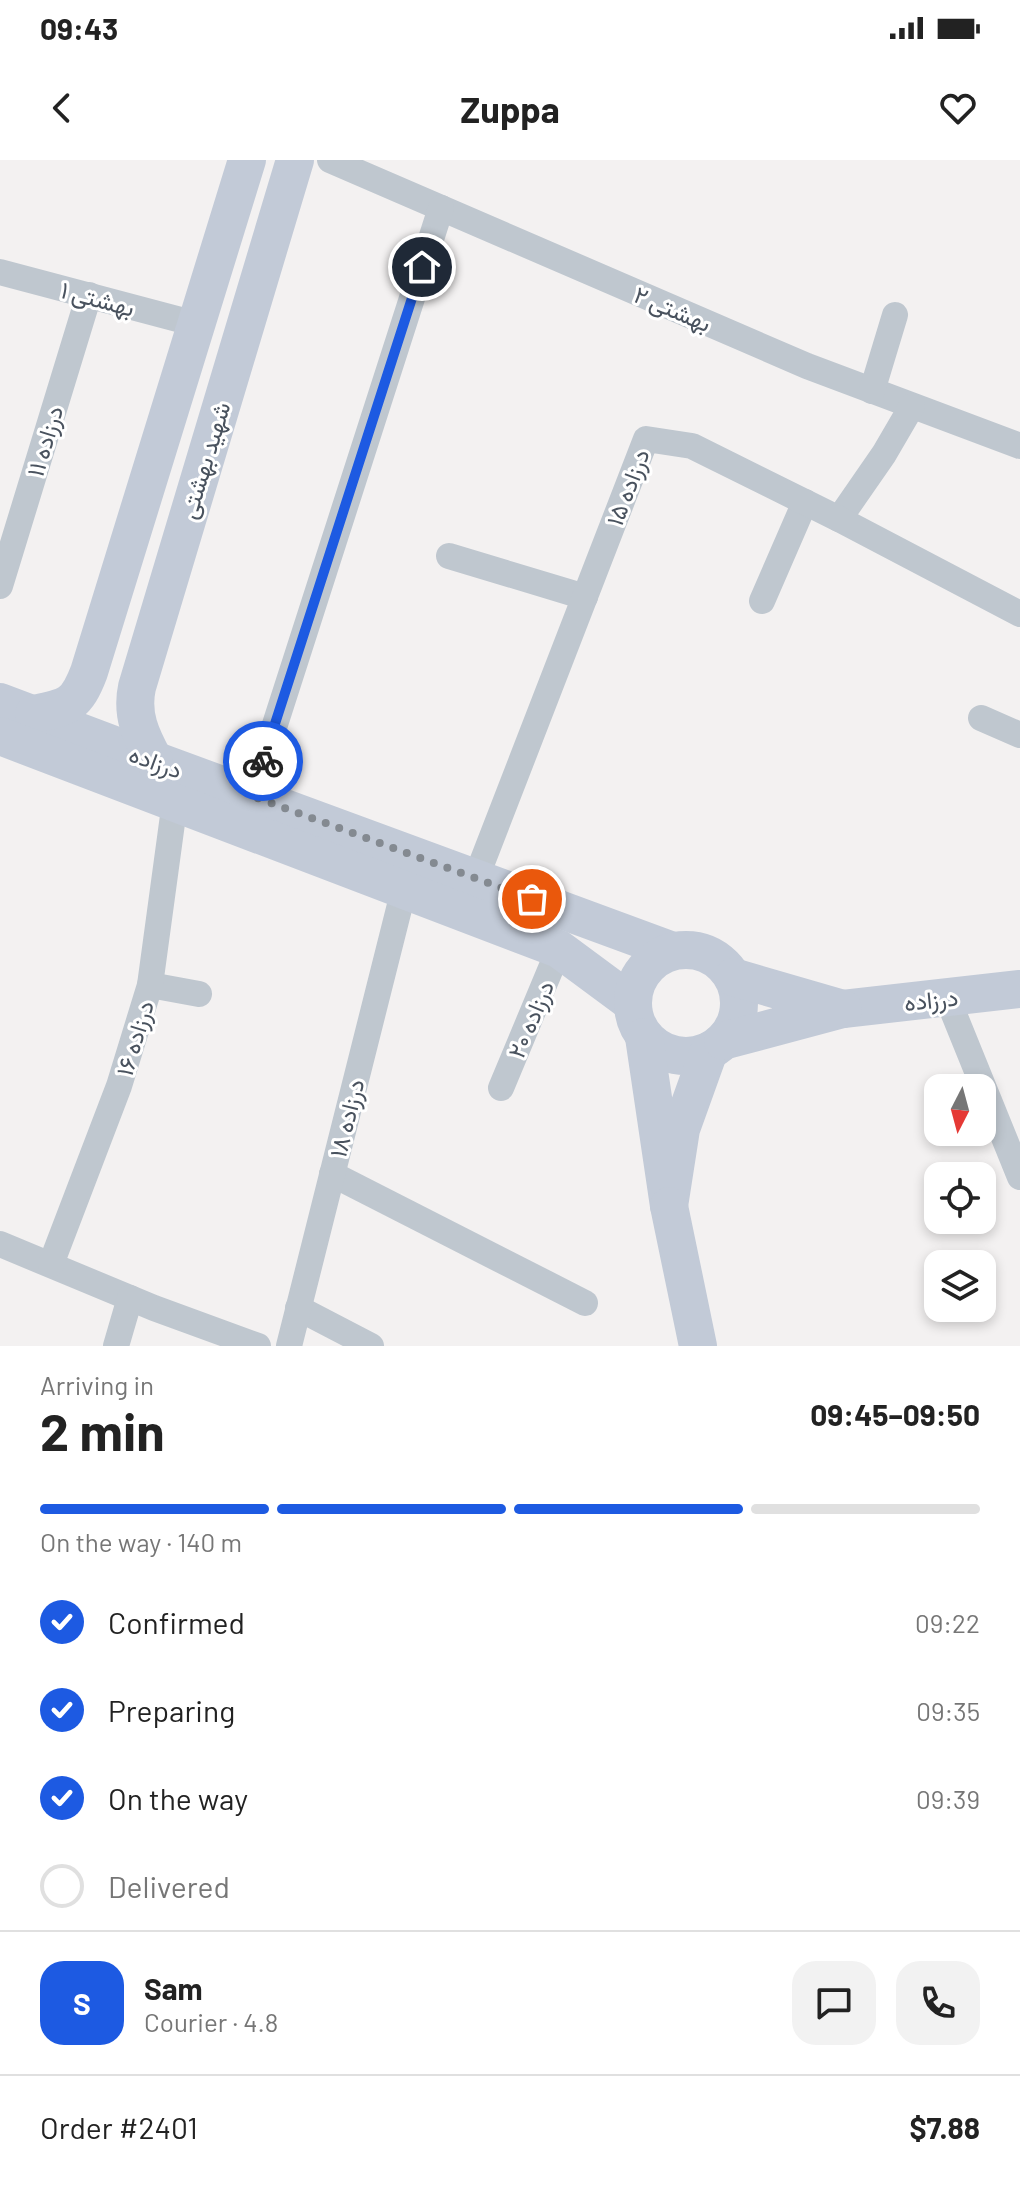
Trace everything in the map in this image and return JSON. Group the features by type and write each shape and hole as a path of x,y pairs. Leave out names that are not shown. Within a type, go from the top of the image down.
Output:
{"main road":[{"name":"شهید بهشتی","path":"17,708 53,710 74,702 80,694 247,160"},
{"name":"شهید بهشتی","path":"154,760 139,728 134,701 295,160"},
{"path":"112,599 114,609 128,621 141,623 157,618"},
{"name":"درزاده","path":"17,708 673,951"},
{"name":"درزاده","path":"0,736 559,949 638,1020"},
{"path":"669,1206 681,1129 716,1046 734,1027 739,1011 739,993 733,977 708,954 691,949 657,957 643,970 635,985 669,1206 698,1346"},
{"path":"733,977 843,1009"},
{"name":"درزاده","path":"843,1009 1020,989"},
{"path":"638,1020 657,1048 674,1055 692,1056 716,1046 843,1009"}],"street":[{"name":"بهشتی ۲","path":"330,160 807,366 1020,446"},
{"path":"252,796 441,208"},
{"name":"بهشتی ۱","path":"0,272 196,324"},
{"name":"درزاده ۱۱","path":"0,586 89,295"},
{"path":"872,391 895,315"},
{"path":"839,519 884,454 912,406"},
{"name":"درزاده ۱۵","path":"476,878 646,439 692,446 1020,614"},
{"path":"762,601 805,502"},
{"path":"449,556 585,597"},
{"path":"981,718 1020,735"},
{"name":"درزاده ۱۶","path":"51,1264 119,1086 150,985 175,801"},
{"name":"درزاده ۱۸","path":"289,1346 404,889"},
{"name":"درزاده ۲۰","path":"501,1088 559,949"},
{"path":"150,985 199,994"},
{"path":"947,997 1020,1177"},
{"path":"332,1174 585,1303"},
{"path":"0,1244 130,1298 258,1346"},
{"path":"116,1346 130,1298"},
{"path":"298,1308 371,1346"}],"way so far":[{"path":"263,761 252,796 532,899"}],"route":[{"path":"263,761 422,267"}]}
